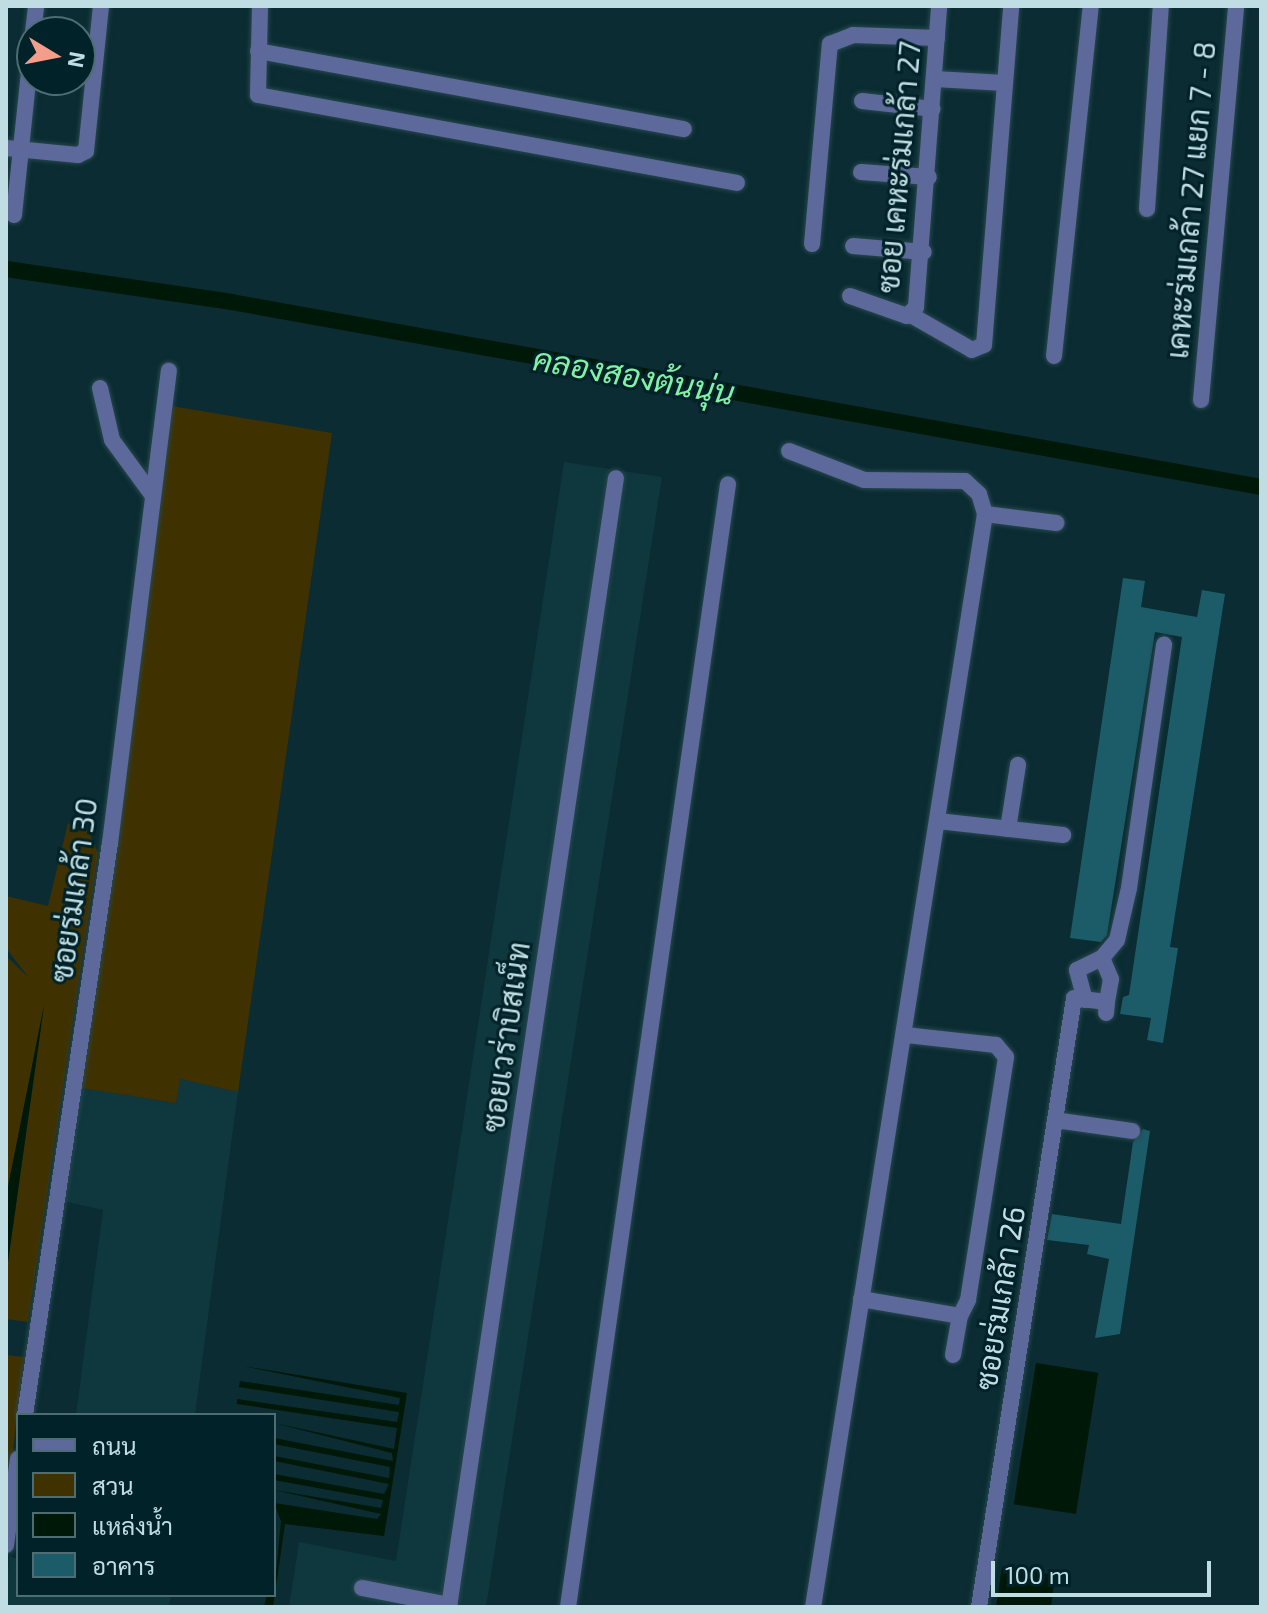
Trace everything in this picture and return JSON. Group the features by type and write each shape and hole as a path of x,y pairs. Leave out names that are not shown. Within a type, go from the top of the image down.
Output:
{"street":[{"path":"13,149 86,151 101,6"},
{"path":"260,6 258,95 737,183"},
{"name":"ซอย เคหะร่มเกล้า 27","path":"850,296 911,315 924,252 939,6"},
{"path":"911,315 972,350 984,345 1011,6"},
{"path":"1054,356 1091,6"},
{"path":"1147,209 1161,6"},
{"name":"เคหะร่มเกล้า 27 แยก 7 - 8","path":"1201,400 1236,6"},
{"path":"812,244 830,44 853,35 937,38"},
{"path":"258,51 684,129"},
{"path":"935,79 1005,83"},
{"path":"14,215 13,149 22,96"},
{"path":"862,101 933,109"},
{"path":"861,172 929,177"},
{"path":"853,246 924,252"},
{"name":"ซอยร่มเกล้า 30","path":"25,1413 110,843 151,493 169,371"},
{"path":"100,388 112,440 151,493"},
{"path":"789,451 864,480 965,481 979,494 985,514 813,1607"},
{"name":"ซอยเวร่าบิสเน็ท","path":"362,1588 449,1606 616,478"},
{"path":"568,1607 728,484"},
{"path":"985,514 1056,523"},
{"path":"1080,999 1106,1007 1111,979 1102,958 1117,940 1129,888 1164,644"},
{"path":"1008,829 1018,765"},
{"path":"938,821 1063,835"},
{"name":"ซอยร่มเกล้า 26","path":"979,1607 1055,1120 1080,999 1077,970 1102,958"},
{"path":"905,1035 996,1045 1006,1057 968,1300 960,1316 953,1355"},
{"path":"1055,1120 1132,1131"},
{"path":"861,1299 960,1316"},
{"path":"6,1545 16,1473"}],"shaded area":[{"path":"564,462 662,477 486,1607 289,1607 299,1542 396,1561"},
{"path":"180,1079 238,1092 195,1413 76,1413 103,1210 63,1201 81,1088 176,1103"},
{"path":"9,1556 16,1558 16,1597 171,1597 169,1607 6,1607"}],"green space":[{"path":"166,405 332,433 238,1092 180,1079 176,1103 81,1088"},
{"path":"68,823 88,831 98,853 28,1322 6,1319 6,1276 44,1007 6,1197 6,956 29,978 6,948 6,896 48,906"},
{"path":"6,1355 24,1357 9,1483 6,1483"}],"water":[{"path":"44,1005 6,1276 6,1197"},
{"path":"1036,1363 1098,1373 1076,1514 1014,1504"},
{"path":"243,1366 407,1393 384,1536 285,1524 276,1586 281,1521 276,1503 377,1519 381,1514 276,1490 381,1508 383,1500 276,1480 276,1474 384,1494 389,1484 276,1461 276,1456 389,1478 390,1467 276,1444 276,1438 393,1461 392,1453 276,1423 394,1449 397,1428 237,1404 237,1399 397,1422 399,1412 239,1387 240,1381 399,1405 400,1398"},
{"path":"1002,1567 1055,1575 1051,1607 996,1607"},
{"path":"266,1597 274,1597 273,1607 264,1607"}],"building":[{"path":"1123,578 1145,581 1141,607 1197,617 1202,590 1225,594 1170,947 1178,948 1163,1043 1147,1040 1151,1018 1120,1014 1123,997 1129,995 1182,637 1155,632 1107,935 1101,942 1070,938"},
{"path":"1143,1129 1150,1131 1120,1334 1095,1338 1109,1259 1087,1254 1089,1245 1047,1240 1052,1214 1121,1224 1133,1142"}],"waterway":[{"name":"คลองสองต้นนุ่น","path":"6,269 231,302 1261,487"}]}
